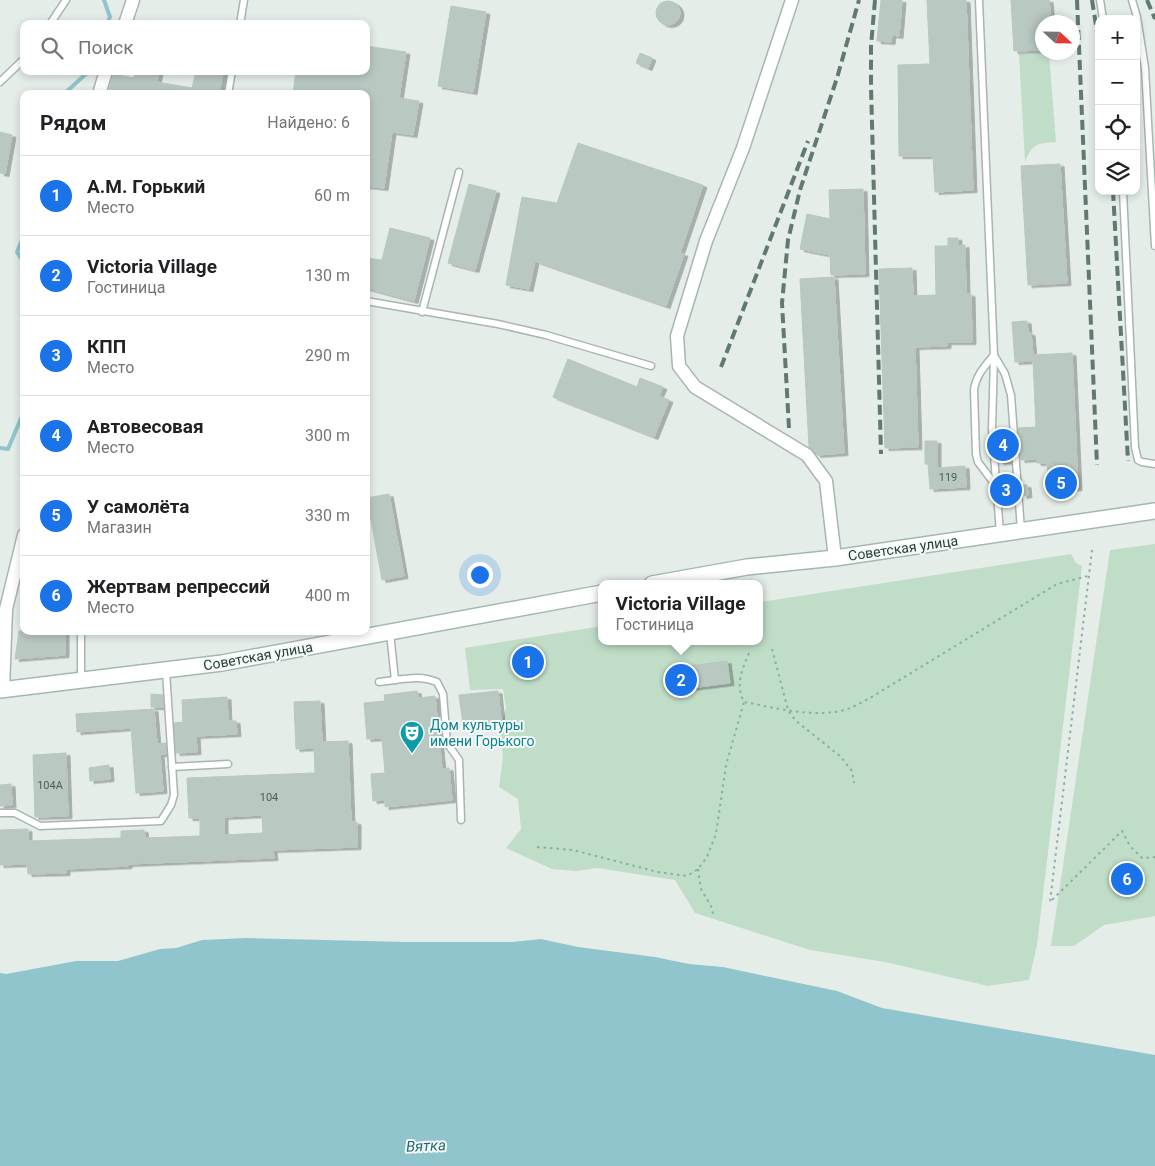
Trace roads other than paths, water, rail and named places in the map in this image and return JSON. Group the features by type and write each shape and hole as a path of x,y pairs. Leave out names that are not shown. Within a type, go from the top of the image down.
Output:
{"main road":[{"name":"Советская улица","path":"674,580 746,567 835,558 1155,511"},
{"name":"Советская улица","path":"1,690 222,663 598,594"}],"street":[{"path":"127,20 133,0"},
{"path":"792,0 743,148 706,241 677,336 679,366 695,387 807,455 826,481 835,558"},
{"path":"100,90 105,75"},
{"path":"1,690 6,608 20,551"}],"lane":[{"path":"53,20 66,0"},
{"path":"241,20 244,0"},
{"path":"979,0 994,355 992,416 1000,534"},
{"path":"1100,0 1102,15"},
{"path":"1132,0 1137,16 1145,68 1155,246"},
{"path":"0,82 20,64"},
{"path":"229,90 231,75"},
{"path":"422,312 459,172"},
{"path":"1123,195 1134,447 1138,460 1155,464"},
{"path":"370,302 498,324 546,335 651,366"},
{"path":"994,355 979,374 974,390 978,462 996,486"},
{"path":"994,355 1004,374 1011,395 1021,531"},
{"path":"390,632 395,680"},
{"path":"81,635 81,680"},
{"path":"0,813 15,813 40,826 161,820 171,805 174,795 166,670"},
{"path":"379,682 418,677 428,678 437,682 442,694 447,743 459,760 461,820"},
{"path":"172,767 228,764"}],"water":[{"name":"Вятка","path":"246,938 405,942 512,942 541,939 578,947 655,957 689,964 723,967 837,991 882,1008 1155,1055 1155,1166 0,1166 0,973 6,974 76,961 118,961 202,940"}],"waterway":[{"path":"104,0 110,17 109,20"},
{"path":"68,90 85,75"},
{"path":"20,245 17,252 20,257"},
{"path":"0,448 8,449 20,420"}],"railway":[{"path":"789,428 782,303 788,240 800,190 837,78 859,0"},
{"path":"875,0 871,46 871,87 881,454"},
{"path":"1077,0 1097,465"},
{"path":"1092,0 1095,19"},
{"path":"1147,0 1155,19"},
{"path":"721,367 808,141"},
{"path":"1113,195 1128,461"}],"place":[{"name":"Автовесовая","path":"1003,445"},
{"name":"У самолёта","path":"1061,483"},
{"name":"КПП","path":"1006,490"},
{"name":"А.М. Горький","path":"528,662"},
{"name":"Victoria Village","path":"681,680"},
{"name":"Дом культуры имени Горького","path":"412,754"},
{"name":"Жертвам репрессий","path":"1127,879"}]}
